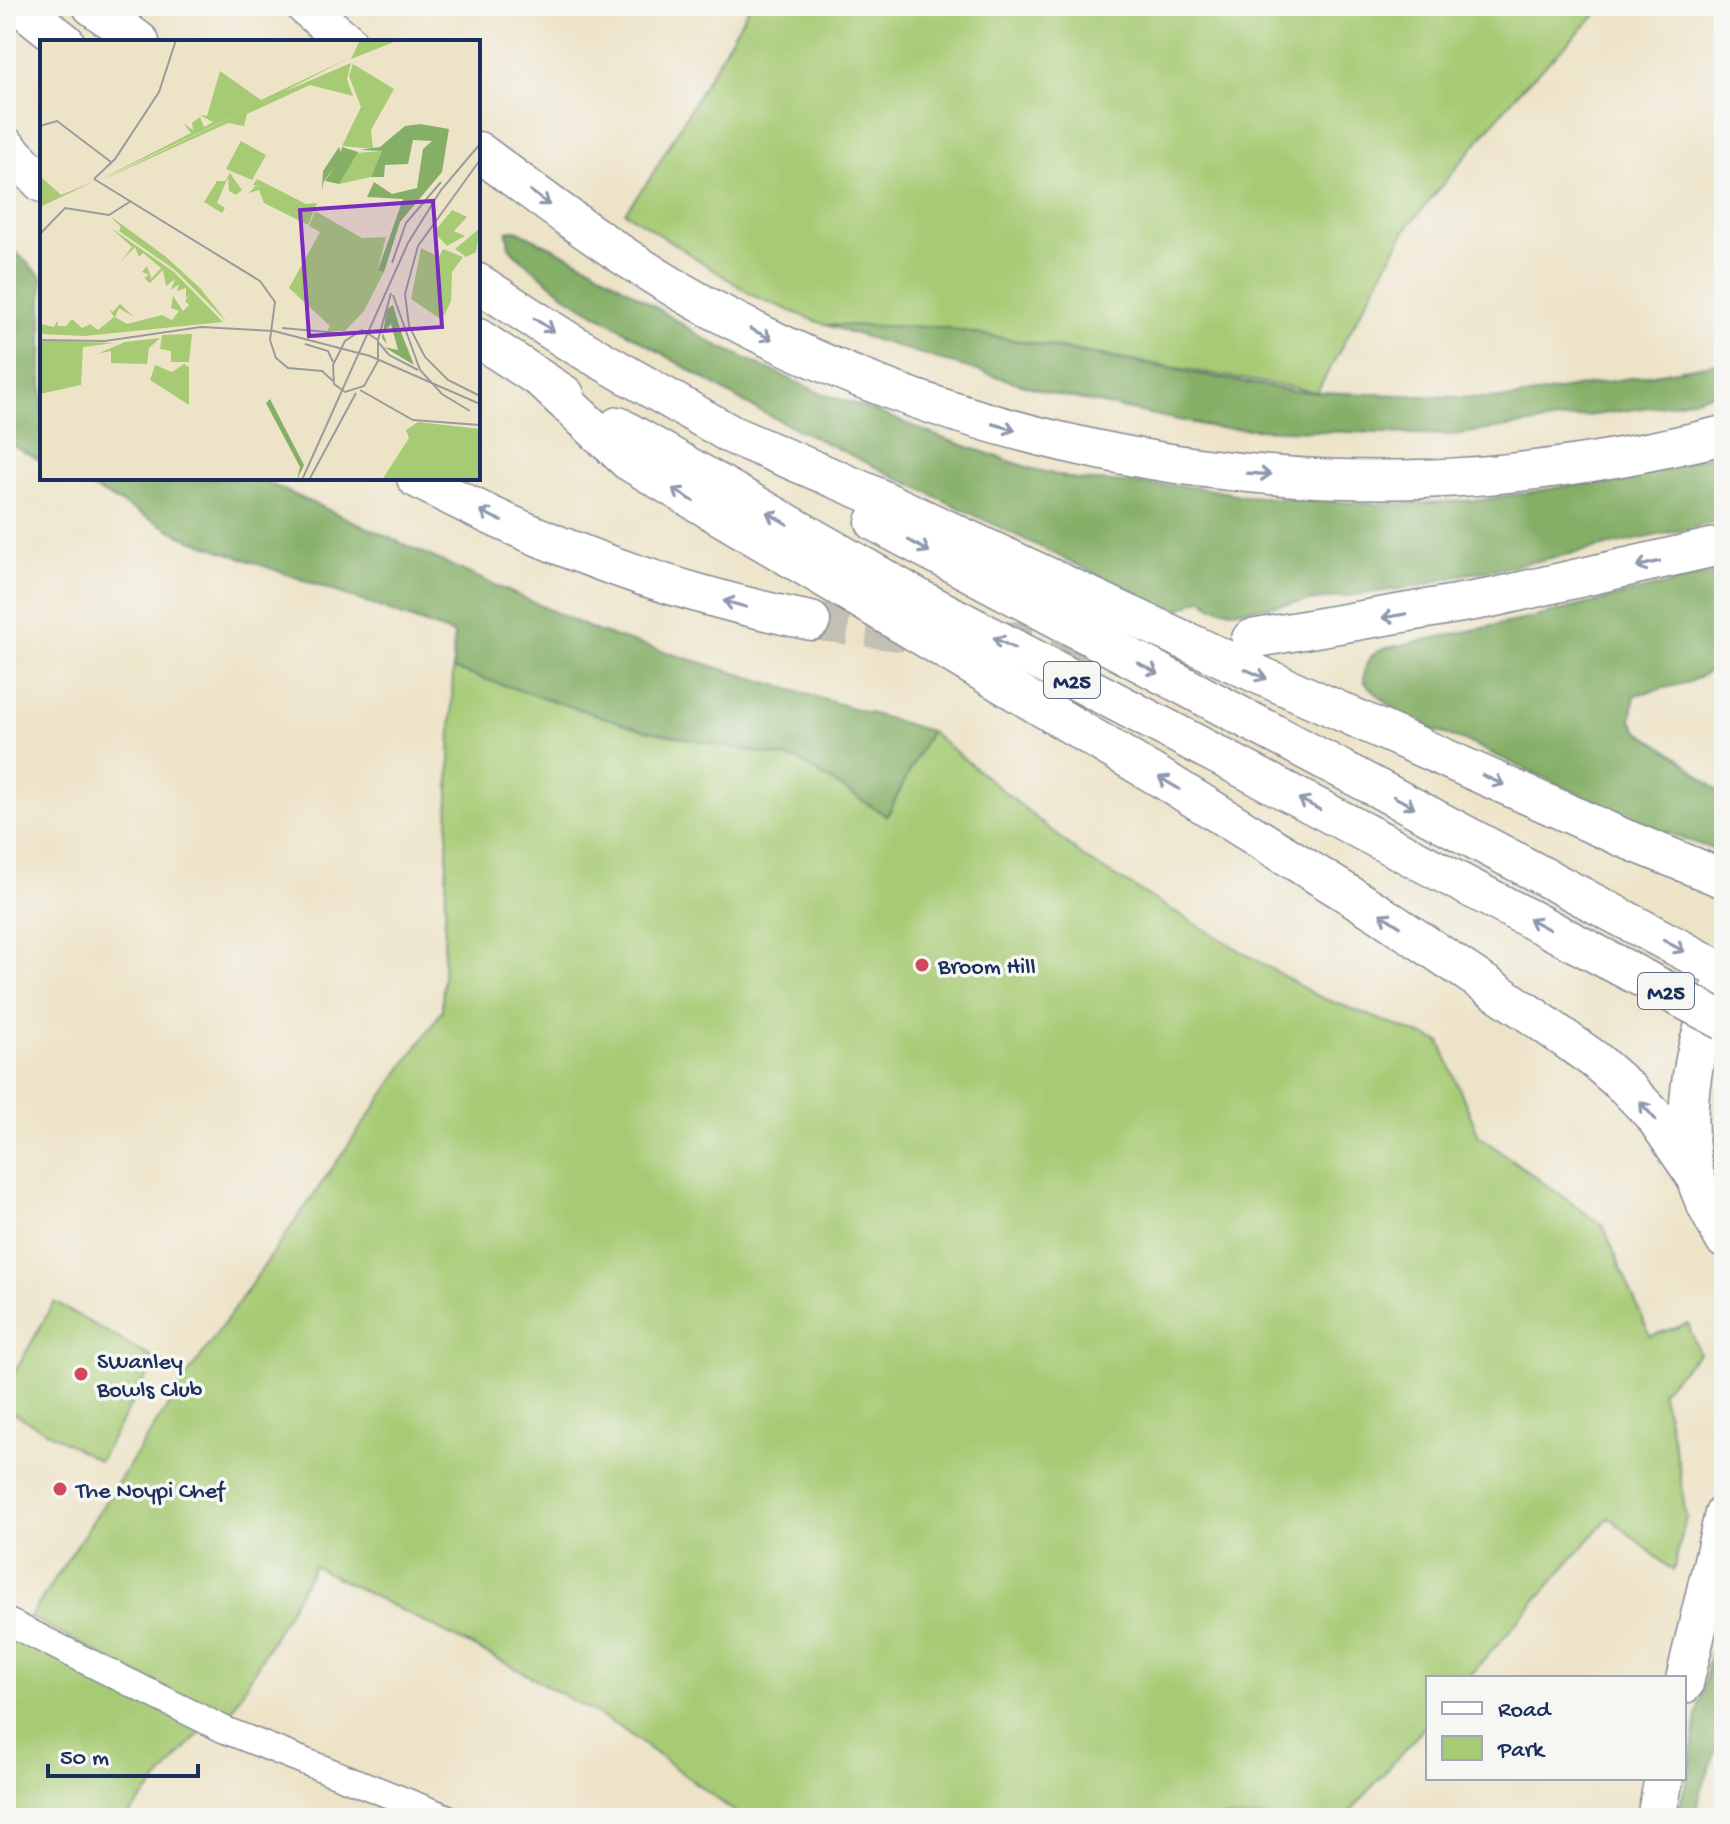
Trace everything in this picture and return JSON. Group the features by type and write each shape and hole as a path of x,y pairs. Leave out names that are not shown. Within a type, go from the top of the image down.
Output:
{"highway":[{"path":"20,6 62,40"},
{"path":"92,6 137,40"},
{"path":"305,6 345,40"},
{"path":"6,146 40,181"},
{"path":"480,153 568,219 632,261 767,338 830,367 931,405 1099,451 1242,472 1422,479 1561,467 1627,457 1724,435"},
{"name":"M25","path":"480,284 568,341 732,435 774,466 922,548 1724,972"},
{"name":"M25","path":"480,339 545,383 920,599 1724,1021"},
{"name":"M25","path":"545,383 628,461 1174,786 1377,912 1520,1007 1595,1060 1627,1088 1654,1116 1694,1174"},
{"name":"M25","path":"732,435 866,492 1244,668 1606,831 1724,879"},
{"path":"420,480 501,521 599,561 736,605 811,621"},
{"path":"1251,639 1491,598 1724,545"},
{"path":"1724,985 1712,1003 1694,1065 1690,1130 1694,1174 1724,1239"},
{"path":"1686,1676 1724,1514"},
{"path":"1656,1818 1664,1780"}],"street":[{"path":"6,1621 225,1730 448,1818"}],"green space":[{"path":"750,6 1605,6 1521,89 1406,229 1317,392 940,327 826,325 754,296 625,212 649,180"},
{"path":"516,230 592,267 712,343 820,393 1029,468 1077,480 1195,487 1245,496 1374,504 1425,503 1482,500 1592,482 1647,472 1724,452 1724,521 1415,587 1232,611 1211,606 1203,598 1176,611 750,406 566,296 509,247 507,231"},
{"path":"6,243 40,275 40,460 6,442"},
{"path":"826,325 940,327 1292,391 1507,399 1724,362 1724,391 1672,404 1452,435 1217,428 1054,394"},
{"path":"78,480 261,480 599,632 930,731 887,816 798,760 644,730 453,669 454,634 186,538"},
{"path":"1724,570 1724,664 1689,682 1635,695 1631,720 1638,731 1677,756 1724,797 1724,853 1645,825 1470,743 1428,728 1397,712 1364,682 1367,662 1382,649 1531,618"},
{"path":"453,669 644,730 798,760 887,816 930,731 1086,859 1317,996 1440,1042 1479,1136 1603,1226 1650,1336 1688,1324 1699,1353 1661,1391 1679,1466 1686,1518 1673,1571 1609,1517 1470,1676 1426,1676 1426,1725 1345,1818 743,1818 621,1728 517,1669 314,1566 227,1719 165,1690 30,1617 190,1372 442,1011"},
{"name":"SWanley Bowls Club","path":"54,1302 156,1360 99,1461 6,1409 6,1388"},
{"path":"1724,1588 1724,1730 1702,1788 1695,1818 1676,1818 1688,1776"},
{"path":"6,1630 202,1730 126,1818 6,1818"}],"tunnel":[{"path":"811,621 925,635"},
{"path":"994,640 1112,643"}],"place":[{"name":"Broom Hill","path":"922,965"},
{"name":"SWanley Bowls Club","path":"81,1374"},
{"name":"The Noypi Chef","path":"60,1489"}]}
